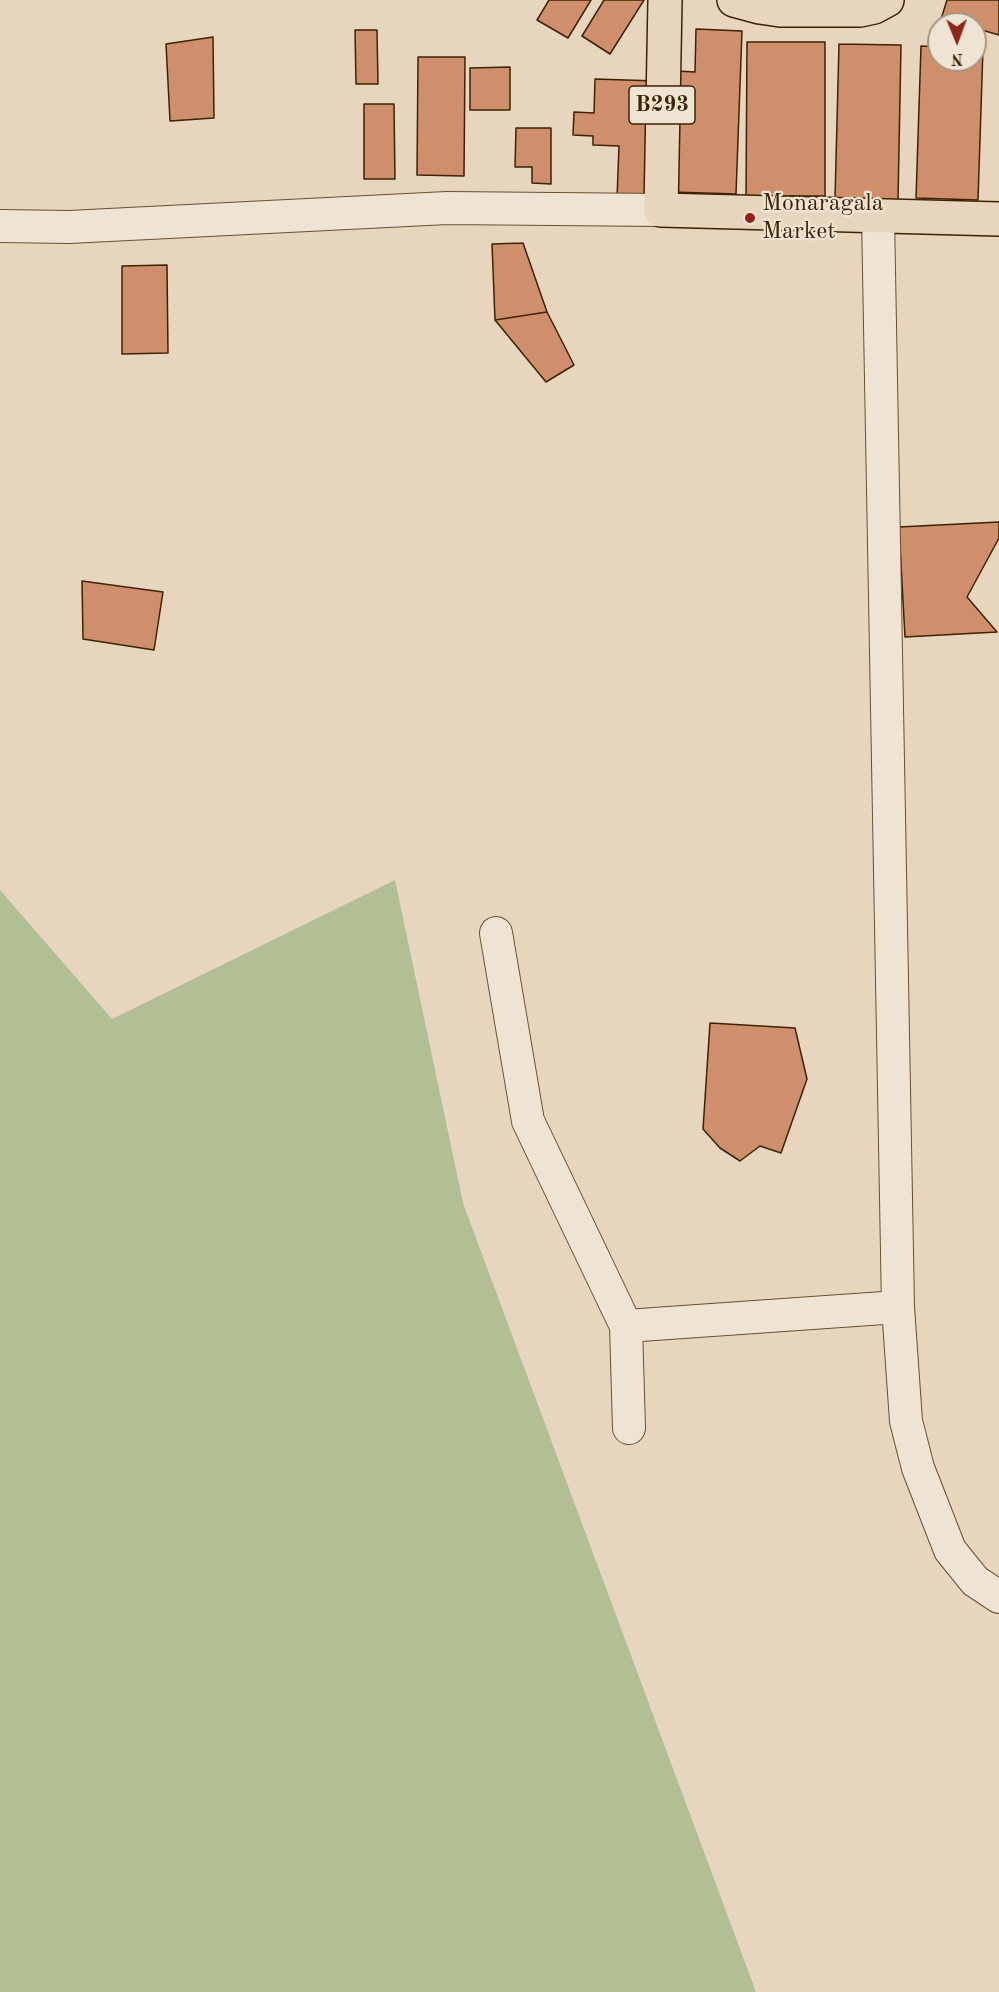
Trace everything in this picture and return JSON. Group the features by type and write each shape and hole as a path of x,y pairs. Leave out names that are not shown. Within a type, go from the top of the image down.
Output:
{"main road":[{"name":"B293","path":"661,210 665,0"},
{"path":"734,0 780,10 860,10 874,7 887,0"},
{"path":"661,210 999,219"}],"street":[{"path":"0,226 69,227 447,207 661,210"},
{"path":"878,216 898,1307 906,1421 918,1468 950,1550 975,1581 999,1597"},
{"path":"496,933 528,1121 626,1326 628,1428"},
{"path":"626,1326 898,1307"}],"green space":[{"path":"395,880 463,1203 756,1992 0,1992 0,890 112,1019"}],"building":[{"path":"549,0 591,0 568,38 537,20"},
{"path":"604,0 644,0 610,54 582,36"},
{"path":"947,0 999,0 999,35 987,32 987,12 943,12"},
{"path":"696,29 742,31 736,194 672,192 677,71 695,72"},
{"path":"355,30 377,30 378,84 356,84"},
{"path":"213,37 214,118 170,121 166,44"},
{"path":"747,42 825,42 825,196 746,196"},
{"path":"839,44 901,45 898,200 835,199"},
{"path":"921,46 927,46 927,72 982,72 978,200 916,198"},
{"path":"418,57 465,57 464,176 417,175"},
{"path":"510,67 510,110 470,110 470,68"},
{"path":"595,79 657,81 653,199 617,198 619,146 593,145 593,136 573,135 574,112 594,113"},
{"path":"364,104 394,104 395,179 364,179"},
{"path":"516,128 551,128 551,184 532,183 532,167 515,167"},
{"path":"523,243 547,312 495,320 492,244"},
{"path":"167,265 168,353 122,354 122,266"},
{"path":"547,312 574,365 546,382 495,320"},
{"path":"999,522 999,538 967,597 997,632 905,637 899,527"},
{"path":"82,581 163,592 154,650 83,639"},
{"path":"710,1023 795,1028 807,1079 781,1153 760,1146 740,1161 720,1148 703,1129"}],"place":[{"name":"Monaragala Market","path":"750,218"}]}
